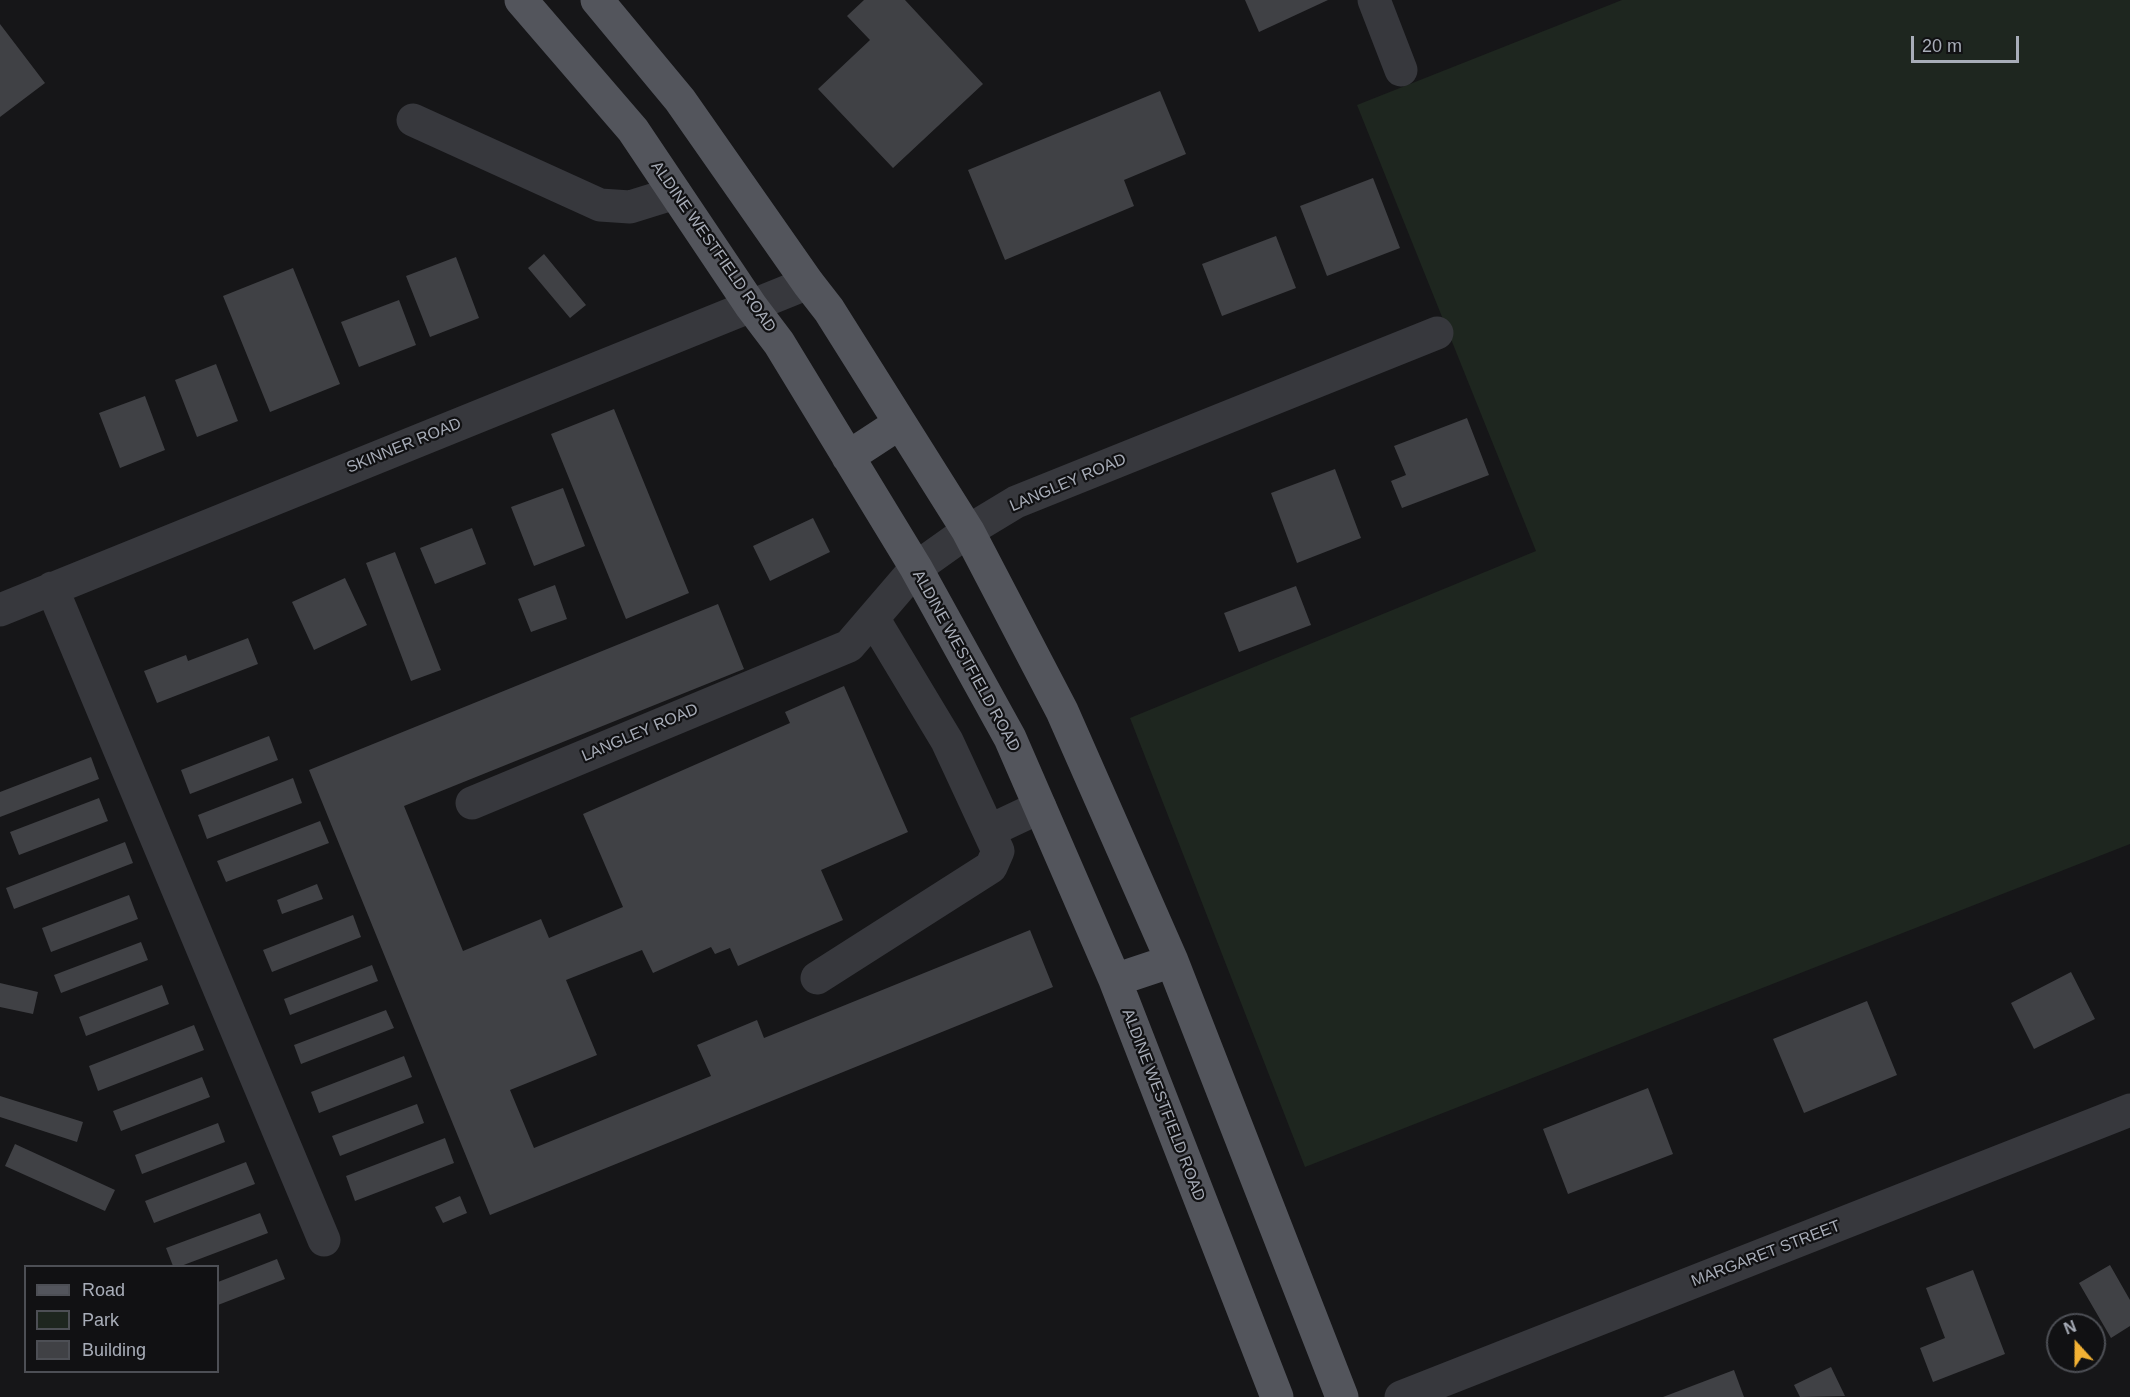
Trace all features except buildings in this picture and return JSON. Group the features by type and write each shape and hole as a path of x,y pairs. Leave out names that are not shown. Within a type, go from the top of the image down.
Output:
{"main road":[{"name":"ALDINE WESTFIELD ROAD","path":"521,0 633,130 751,306 779,343 916,568 1010,738 1114,980 1277,1397"},
{"path":"597,0 680,100 829,310 968,531 1062,711 1172,961 1342,1397"},
{"path":"848,457 900,423"},
{"path":"1114,980 1172,961"}],"street":[{"path":"1374,0 1401,70"},
{"path":"413,120 600,205 630,207 675,193"},
{"name":"SKINNER ROAD","path":"0,610 808,283"},
{"name":"LANGLEY ROAD","path":"472,803 849,646 916,568 968,531 1016,502 1437,333"},
{"path":"52,588 324,1240"},
{"path":"817,978 991,867 998,851 947,741 873,618"},
{"path":"989,831 1040,807"},
{"name":"MARGARET STREET","path":"1401,1397 2130,1110"}],"green space":[{"path":"1622,0 2130,0 2130,844 1305,1167 1130,718 1536,551 1357,105"}]}
